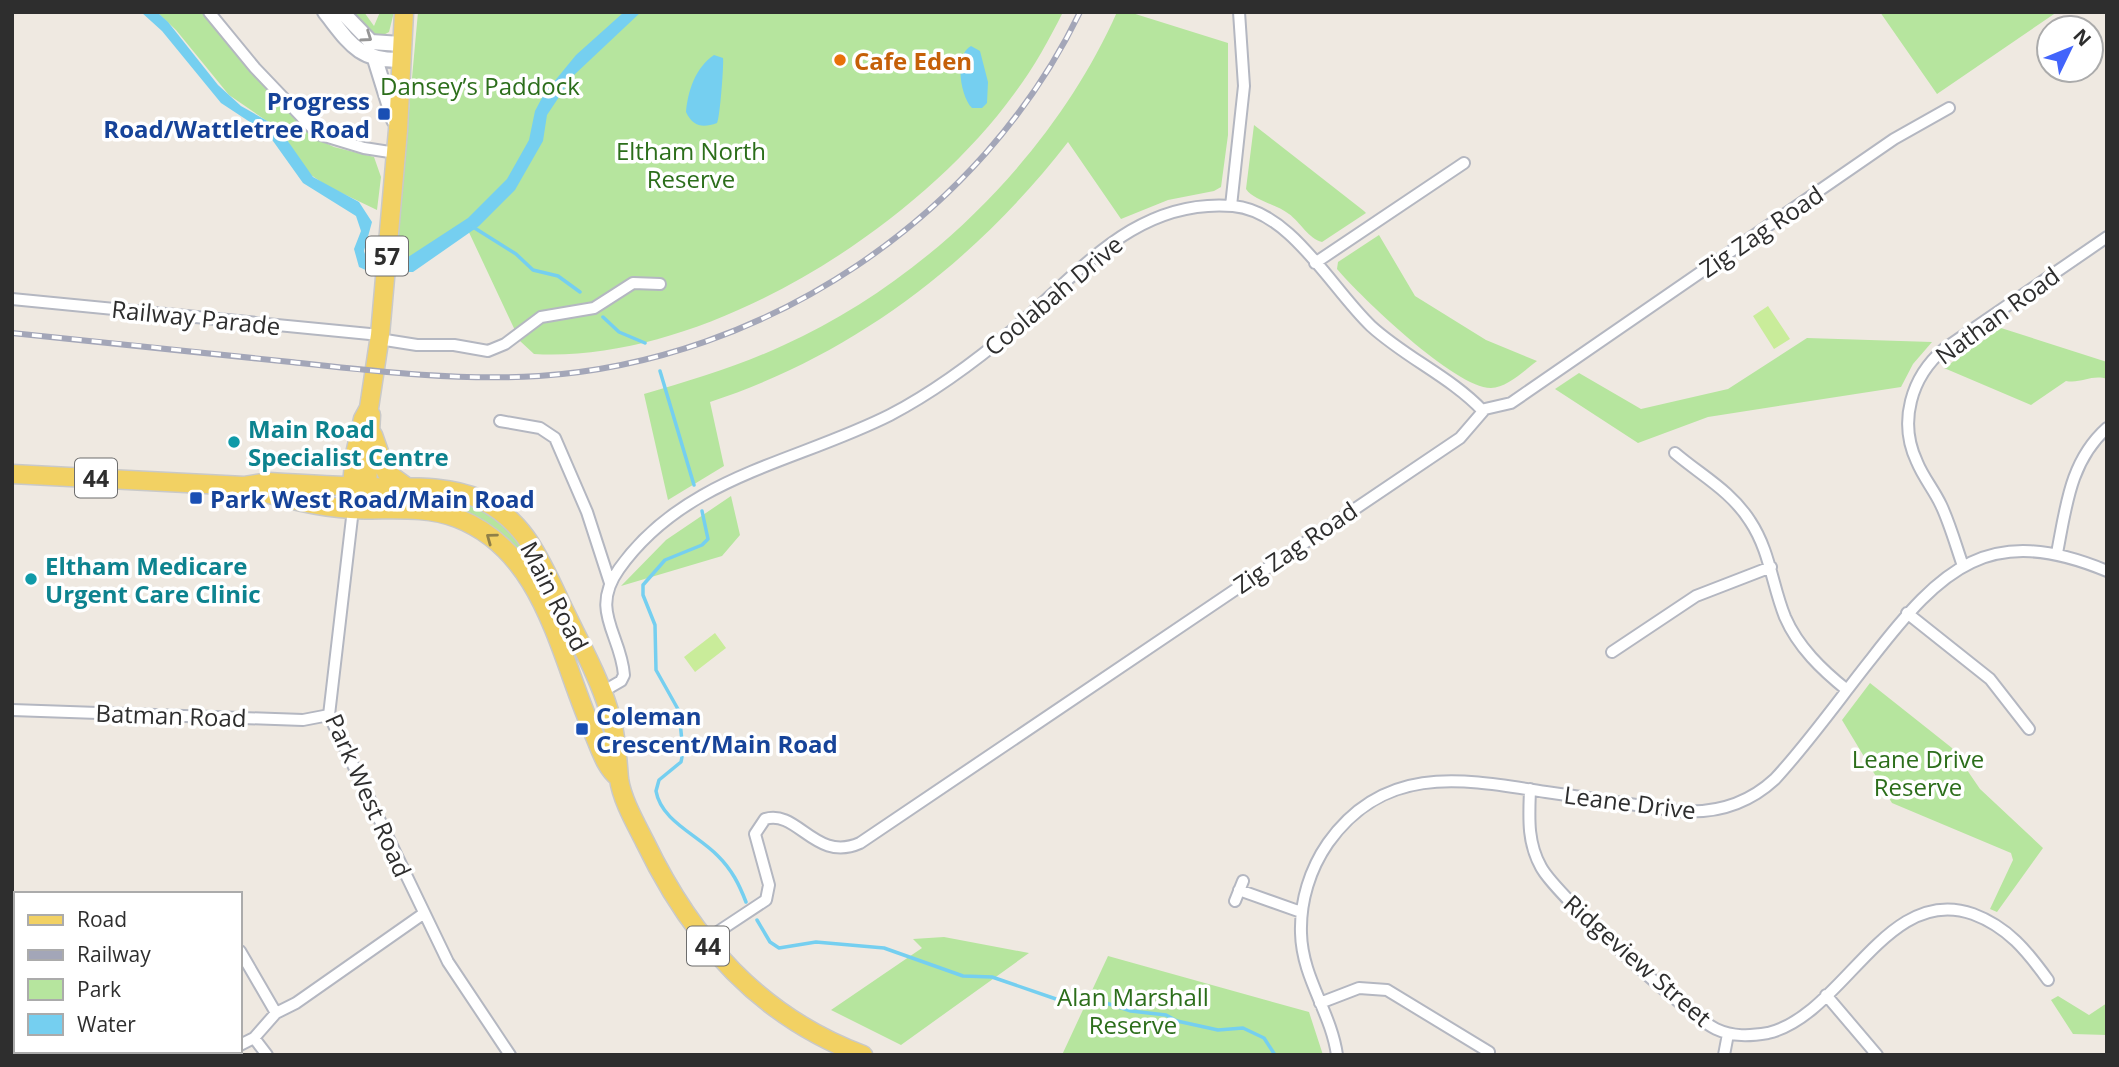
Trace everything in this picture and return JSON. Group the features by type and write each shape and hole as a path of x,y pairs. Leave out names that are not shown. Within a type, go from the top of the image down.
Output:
{"main road":[{"name":"57","path":"354,509 372,433 369,408 383,308 397,144 404,12"},
{"name":"57","path":"359,486 355,454 363,419 369,408"},
{"path":"372,433 386,472 408,488"},
{"path":"307,484 338,470 355,454"},
{"name":"Main Road","path":"12,474 244,486 317,506 411,509 449,516 480,530 518,562 539,596 580,703 607,763 619,778 660,872 704,941 740,980 770,1005 810,1031 863,1055"},
{"name":"Main Road","path":"244,486 263,482 408,488 469,495 490,504 516,523 540,559 602,692 615,737 619,778"},
{"path":"580,703 602,692"}],"street":[{"path":"209,12 245,57 313,130 334,141 397,144 388,93 375,59 355,48 325,12"},
{"path":"342,12 371,42 401,52"},
{"path":"1231,206 1244,86 1239,12"},
{"path":"375,59 401,52"},
{"name":"Zig Zag Road","path":"704,941 766,900 769,885 755,834 765,819 778,818 829,848 848,848 860,843 1460,438 1483,411 1511,403 1894,139 1949,108"},
{"path":"1315,263 1464,163"},
{"name":"Coolabah Drive","path":"610,583 636,550 694,500 762,465 877,421 912,402 1002,339 1085,261 1113,240 1174,214 1231,206 1251,209 1277,223 1374,328 1467,396 1483,411"},
{"name":"Nathan Road","path":"1963,566 1945,515 1912,452 1908,423 1913,391 1923,373 1944,349 2107,237"},
{"name":"Railway Parade","path":"12,299 380,337 488,351 505,344 541,317 594,308 632,284 660,284"},
{"path":"500,421 540,428 555,438 587,512 610,583 606,599 607,616 624,675 621,681 602,692"},
{"path":"2057,553 2072,480 2085,454 2107,428"},
{"path":"1675,453 1714,482 1739,506 1758,533 1786,617 1797,639 1819,666 1847,690"},
{"name":"Park West Road","path":"354,509 329,715 453,972 510,1055"},
{"name":"Leane Drive","path":"1337,1055 1332,1031 1304,960 1301,912 1309,880 1325,848 1350,819 1380,797 1410,785 1449,779 1690,812 1731,806 1752,797 1775,779 1907,613 1936,584 1963,566 2011,552 2057,553 2107,571"},
{"path":"1612,652 1696,596 1771,567"},
{"path":"1907,613 1990,679 2029,729"},
{"name":"Batman Road","path":"12,710 303,719 329,715"},
{"name":"Ridgeview Street","path":"1530,789 1530,839 1547,876 1687,1010 1728,1034 1756,1035 1777,1030 1796,1020 1904,923 1921,912 1939,908 1966,912 2002,929 2021,944 2048,980"},
{"path":"1239,891 1301,912"},
{"path":"242,1044 254,1038 276,1013 296,1003 423,914"},
{"path":"242,954 276,1013"},
{"path":"1320,1003 1359,988 1387,990 1488,1053 1496,1041"},
{"path":"1826,995 1877,1055"},
{"path":"1724,1055 1728,1034"},
{"path":"254,1038 267,1055"}],"green space":[{"path":"157,12 205,12 315,138 334,147 374,157 381,177 377,210 327,186 311,175 294,153 283,132 229,95 176,30"},
{"path":"346,12 364,12 374,26 380,12 394,12 389,32 376,39"},
{"name":"Eltham North Reserve","path":"418,12 1063,12 1021,84 972,144 922,193 864,238 801,278 735,312 667,337 599,351 534,354 520,341 466,226 415,263 395,265"},
{"path":"1117,12 1129,12 1228,43 1228,135 1221,187 1214,191 1168,200 1121,219 1068,142 993,226 952,264 908,299 814,358 763,382 710,402 724,466 668,500 644,394 733,366 784,345 836,318 887,286 935,249 980,208 1021,163 1058,115 1090,64"},
{"path":"1880,12 2057,12 2035,14 2035,27 1937,94"},
{"path":"1254,125 1366,213 1322,242 1293,217 1250,193 1246,189"},
{"path":"1379,235 1415,296 1486,340 1537,361 1509,382 1491,388 1475,384 1455,373 1409,339 1337,269 1338,262"},
{"path":"1768,306 1790,339 1774,349 1753,316"},
{"path":"2001,328 2107,362 2107,379 2066,381 2031,405 1944,368"},
{"path":"1807,338 1932,342 1913,364 1901,387 1708,417 1638,443 1555,389 1579,373 1641,409 1728,389"},
{"path":"373,494 453,498 493,513 523,543 566,633 584,683 543,591 446,509 414,500 374,498"},
{"path":"731,496 740,535 722,556 621,586 666,540"},
{"path":"715,633 726,648 695,672 684,657"},
{"name":"Leane Drive Reserve","path":"1870,683 1952,748 1980,789 2043,848 1997,912 1990,909 2013,860 2011,853 1892,803 1842,720"},
{"path":"944,937 1029,953 901,1045 831,1010 922,948 913,939"},
{"name":"Alan Marshall Reserve","path":"1108,956 1309,1012 1323,1055 1062,1055"},
{"path":"2058,996 2089,1015 2107,1003 2107,1035 2073,1034 2051,1000"}],"water":[{"path":"141,12 157,12 218,85 241,106 278,127 313,177 359,202 372,222 364,251 366,257 372,261 402,261 468,218 507,179 529,140 535,111 544,94 576,55 624,12 641,12 573,76 547,115 543,141 515,190 479,226 413,272 370,272 359,267 354,249 361,231 356,216 303,183 268,134 221,103 162,31"},
{"path":"971,46 980,51 988,82 987,103 982,108 972,108 964,95 962,85 962,58"},
{"path":"714,55 723,58 718,119 717,123 699,125 692,121 686,112 689,96 697,73"}],"waterway":[{"path":"473,227 516,254 533,270 558,276 580,292"},
{"path":"603,317 619,332 645,343"},
{"path":"660,371 694,485"},
{"path":"702,511 708,539 702,545 665,560 643,585 643,595 655,625 656,670 679,711 683,752 681,762 659,780 656,791 665,811 681,827 710,848 727,867 746,902"},
{"path":"757,920 770,942 779,948 816,942 884,948 963,976 992,977 1056,999 1087,997 1131,1011 1166,1015 1177,1021 1218,1030 1243,1028 1264,1038 1275,1055"}],"railway":[{"path":"12,333 384,372 477,377 539,376 623,364 705,342 784,308 858,265 925,213 986,153 1038,86 1080,12"}],"place":[{"name":"Cafe Eden","path":"840,60"},
{"name":"Progress Road/Wattletree Road","path":"384,114"},
{"name":"Main Road Specialist Centre","path":"234,442"},
{"name":"Park West Road/Main Road","path":"196,498"},
{"name":"Eltham Medicare Urgent Care Clinic","path":"31,579"},
{"name":"Coleman Crescent/Main Road","path":"582,729"}],"park label":[{"name":"Dansey’s Paddock","path":"480,85"}]}
